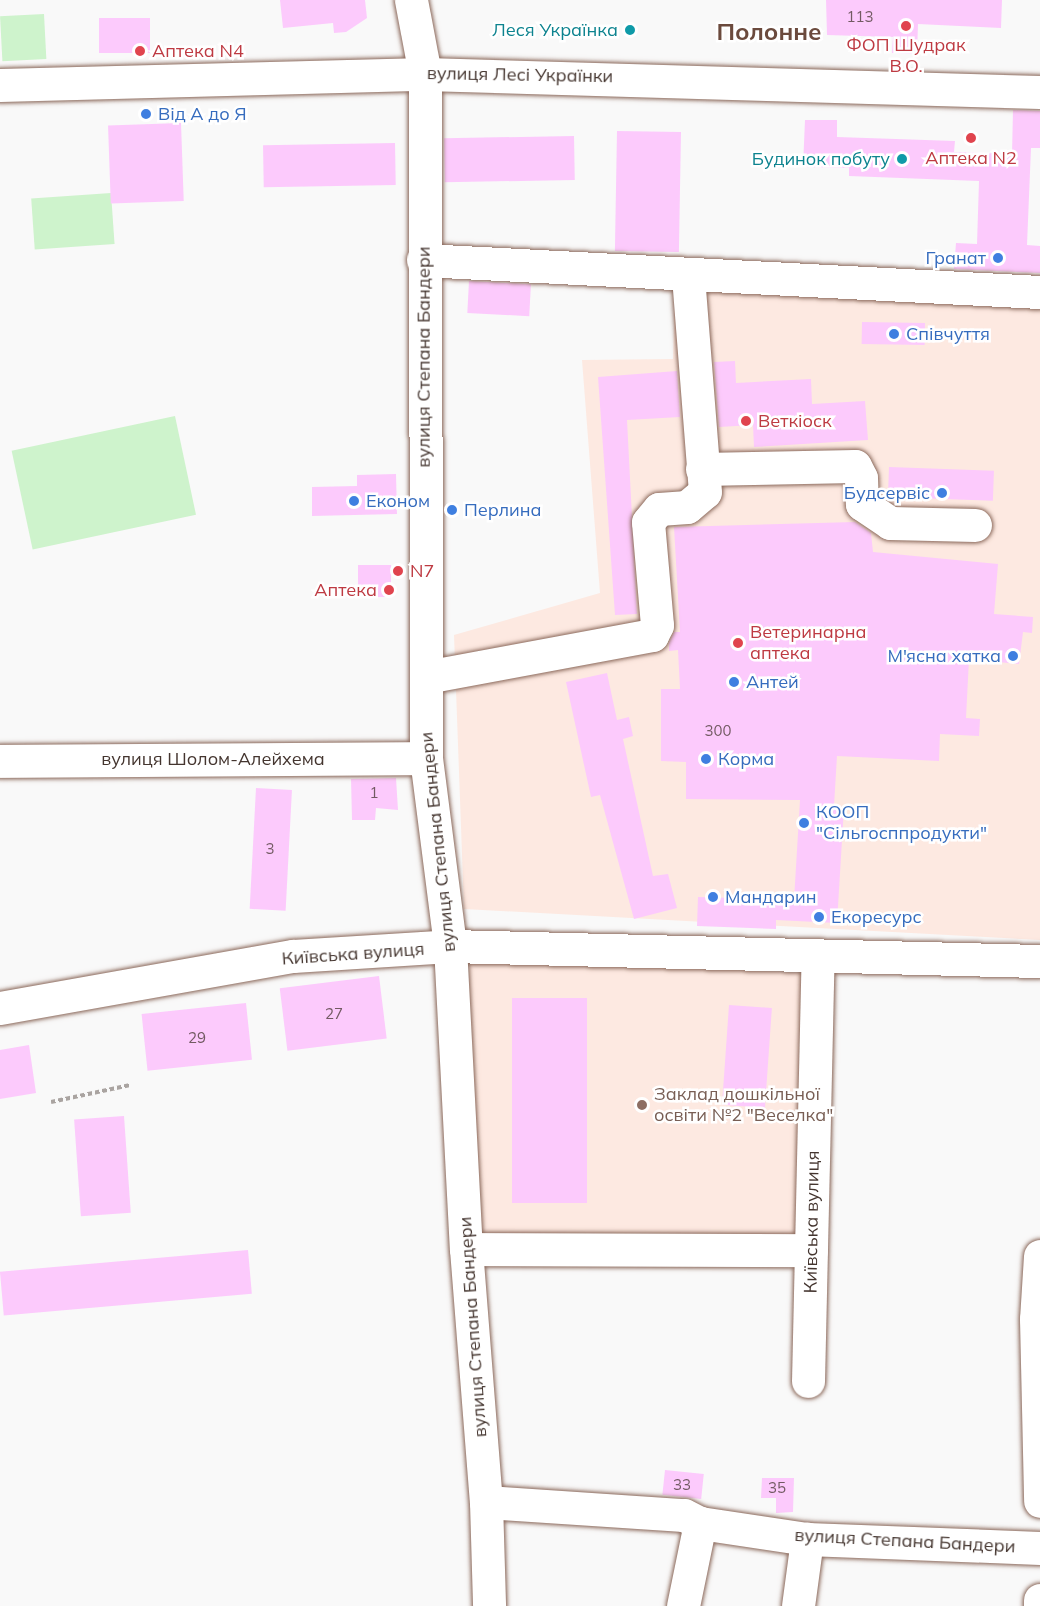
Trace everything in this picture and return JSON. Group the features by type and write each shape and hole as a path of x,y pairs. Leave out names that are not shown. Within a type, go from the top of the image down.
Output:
{"street":[{"name":"вулиця Степана Бандери","path":"411,0 425,74 423,260 426,758 450,946 466,1249 486,1502 489,1606"},
{"name":"вулиця Лесі Українки","path":"0,85 425,74 1040,92"},
{"path":"423,260 1040,292"},
{"path":"426,677 652,635 657,625 648,522 659,509 696,502 705,492 688,275"},
{"path":"702,469 855,466 861,478 862,504 890,523 975,525"},
{"name":"вулиця Шолом-Алейхема","path":"0,761 426,758"},
{"name":"Київська вулиця","path":"0,1008 293,956 450,946 1040,961"},
{"name":"Київська вулиця","path":"808,1381 818,956"},
{"path":"466,1249 811,1250"},
{"path":"1040,1256 1036,1319 1040,1501"},
{"name":"вулиця Степана Бандери","path":"486,1502 684,1515 700,1523 807,1539 1040,1548"},
{"path":"683,1606 700,1523"},
{"path":"798,1606 807,1539"},
{"path":"1040,1600 1040,1606"}],"path":[{"path":"51,1102 130,1085"}],"shaded area":[{"path":"675,289 1040,307 1040,940 464,909 454,635 600,593 582,360 673,359"},
{"name":"Заклад дошкільної освіти №2 \"Веселка\"","path":"470,956 812,974 797,1259 455,1241"}],"green space":[{"path":"44,14 46,59 2,61 0,16"},
{"path":"111,193 115,244 35,249 31,199"},
{"path":"175,416 196,515 33,550 12,451"}],"building":[{"path":"280,0 365,0 367,18 346,32 334,33 333,23 283,28"},
{"path":"826,0 1002,0 1001,28 918,24 917,54 892,53 893,37 827,35"},
{"path":"99,18 150,18 150,53 99,53"},
{"path":"1013,110 1040,111 1040,148 1031,148 1027,245 1040,246 1040,273 954,269 956,243 977,244 979,181 849,176 849,168 803,167 805,120 837,120 837,137 955,141 954,152 1012,154"},
{"path":"181,123 184,201 111,204 108,126"},
{"path":"617,131 681,132 679,252 615,251"},
{"path":"574,136 575,180 445,182 444,138"},
{"path":"395,143 396,185 264,187 263,145"},
{"path":"469,281 531,284 529,316 467,313"},
{"name":"Співчуття","path":"862,322 925,323 925,345 862,344"},
{"path":"735,361 736,383 811,379 812,404 865,401 868,440 754,447 753,425 719,427 714,362"},
{"path":"677,371 680,417 627,420 637,614 615,615 598,377"},
{"path":"889,467 994,471 993,501 888,497"},
{"name":"Економ","path":"396,474 397,514 312,516 312,487 357,486 357,475"},
{"path":"855,522 871,533 873,552 998,564 994,614 1033,617 1032,633 1023,632 1019,664 969,659 966,718 980,719 979,736 940,734 939,761 837,756 834,806 844,807 837,923 776,920 776,929 697,926 698,897 794,900 800,800 686,799 686,762 661,761 661,689 680,689 678,650 669,651 669,643 674,632 680,632 674,527"},
{"path":"358,565 391,565 391,597 358,597"},
{"path":"607,673 617,720 629,717 633,736 623,739 653,876 668,874 677,908 634,919 600,795 591,797 566,682"},
{"path":"396,778 398,810 376,808 375,820 352,820 351,779"},
{"path":"256,788 292,790 286,911 250,909"},
{"path":"379,976 387,1039 287,1051 280,988"},
{"path":"512,998 587,998 587,1203 512,1203"},
{"path":"246,1003 252,1060 148,1071 142,1014"},
{"path":"729,1005 772,1008 765,1108 722,1105"},
{"path":"29,1045 36,1093 0,1099 0,1050"},
{"path":"124,1116 131,1213 81,1216 74,1119"},
{"path":"248,1250 252,1294 4,1316 0,1272"},
{"path":"665,1470 704,1474 701,1499 662,1495"},
{"path":"762,1478 794,1478 793,1512 776,1513 776,1498 761,1498"}],"place":[{"name":"ФОП Шудрак В.О.","path":"906,26"},
{"name":"Леся Українка","path":"630,30"},
{"name":"Аптека N4","path":"140,51"},
{"name":"Від А до Я","path":"146,114"},
{"name":"Аптека N2","path":"971,138"},
{"name":"Будинок побуту","path":"902,159"},
{"name":"Гранат","path":"998,258"},
{"name":"Співчуття","path":"894,334"},
{"name":"Веткіоск","path":"746,421"},
{"name":"Будсервіс","path":"942,493"},
{"name":"Економ","path":"354,501"},
{"name":"Перлина","path":"452,510"},
{"name":"N7","path":"398,571"},
{"name":"Аптека","path":"389,590"},
{"name":"Ветеринарна аптека","path":"738,643"},
{"name":"М'ясна хатка","path":"1013,656"},
{"name":"Антей","path":"734,682"},
{"name":"Корма","path":"706,759"},
{"name":"КООП \"Сільгосппродукти\"","path":"804,823"},
{"name":"Мандарин","path":"713,897"},
{"name":"Екоресурс","path":"819,917"},
{"name":"Заклад дошкільної освіти №2 \"Веселка\"","path":"642,1105"}],"district":[{"name":"Полонне","path":"769,32"}]}
